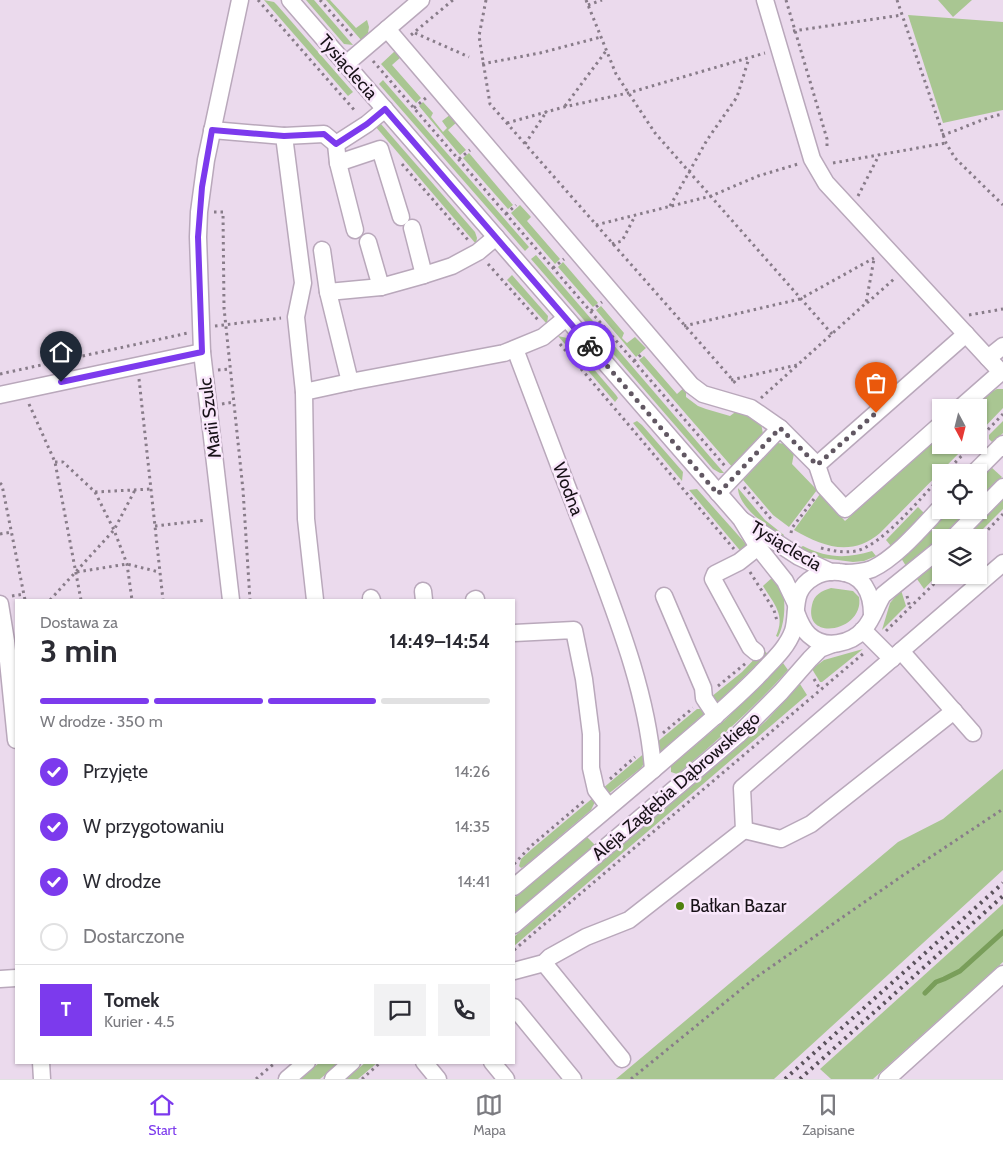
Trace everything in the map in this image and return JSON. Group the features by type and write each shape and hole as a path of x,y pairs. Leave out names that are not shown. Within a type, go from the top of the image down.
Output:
{"street":[{"name":"Marii Szulc","path":"231,599 202,352 198,261 199,212 212,130 240,0"},
{"name":"Tysiąclecia","path":"290,0 741,519 758,547 781,575 795,607"},
{"path":"346,64 421,0"},
{"path":"765,0 814,163 826,183 880,254 905,269 970,328 988,358 1001,372 970,399"},
{"path":"387,29 691,384 703,394 751,408 780,428 817,465 824,486 845,509 932,432"},
{"path":"336,144 367,124 385,109"},
{"path":"212,130 284,136 324,134 336,144 338,163 355,230"},
{"path":"284,136 303,283 296,316 304,392 306,519 315,599"},
{"path":"338,163 380,149 424,275"},
{"path":"328,292 381,287 452,266 478,252 496,237"},
{"path":"368,242 381,287"},
{"path":"322,250 328,292 350,382"},
{"path":"304,392 504,352 543,337 566,318"},
{"path":"817,465 970,328"},
{"path":"988,358 1003,346"},
{"name":"Wodna","path":"514,349 621,628 647,723 653,770"},
{"path":"0,395 202,352"},
{"path":"718,494 780,428"},
{"path":"983,464 1003,444"},
{"path":"961,529 1003,487"},
{"path":"932,516 901,547 877,566 867,571 821,574 807,581 798,594 795,607 802,626 810,636 820,642 833,644 852,639 863,630 883,596 932,555"},
{"name":"Tysiąclecia","path":"741,519 799,557 838,572"},
{"path":"756,652 750,647 714,579 715,574 742,560 758,547"},
{"path":"744,830 742,788 1003,563"},
{"path":"838,572 858,579 867,588 872,600 872,615"},
{"path":"664,596 703,688 704,698 716,716"},
{"path":"0,604 6,641 15,730"},
{"name":"Aleja Zagłębia Dąbrowskiego","path":"516,882 609,807 716,716 779,654 793,632 795,607"},
{"path":"515,633 574,630 584,679 591,734 590,768 596,790 609,807"},
{"path":"863,630 876,642 897,655 954,711 974,734"},
{"name":"Aleja Zagłębia Dąbrowskiego","path":"515,924 738,735 820,649 833,644"},
{"path":"744,830 781,839 811,824 954,711"},
{"path":"515,971 544,962 586,937 629,920 744,830"},
{"path":"544,962 622,1059"},
{"path":"887,1079 1003,974"},
{"path":"0,979 15,978"},
{"path":"515,1007 573,1079"},
{"path":"41,1064 42,1079"},
{"path":"285,1064 287,1079"},
{"path":"287,1079 305,1064"},
{"path":"332,1079 350,1064"},
{"path":"426,1064 438,1079"},
{"path":"494,1064 506,1079"}],"path":[{"path":"320,0 358,43"},
{"path":"399,44 415,33 453,0"},
{"path":"486,0 479,36 482,64 490,104 731,380 744,390"},
{"path":"586,0 616,74 656,133 832,334"},
{"path":"588,5 602,0"},
{"path":"786,0 827,139 826,150"},
{"path":"897,0 946,143 955,158 1003,205"},
{"path":"507,123 564,107 628,93 750,58 795,31 902,15"},
{"path":"415,33 469,58"},
{"path":"482,64 540,53 600,37"},
{"path":"564,107 606,50"},
{"path":"368,55 729,470"},
{"path":"670,206 707,140 737,98 750,58"},
{"path":"525,144 548,111"},
{"path":"942,135 995,115 1003,114"},
{"path":"596,225 710,196 758,176 814,163 833,163 946,143"},
{"path":"853,191 858,197 879,154"},
{"path":"830,157 838,170"},
{"path":"506,214 516,205"},
{"path":"199,212 223,212 226,325 243,490 250,599"},
{"path":"612,244 622,241 635,215"},
{"path":"684,326 800,299 880,254"},
{"path":"866,303 880,254"},
{"path":"751,408 905,269"},
{"path":"970,328 968,315 1003,309"},
{"path":"0,374 200,330 296,316"},
{"path":"555,338 742,560 774,610 778,619 777,624"},
{"path":"731,380 798,365"},
{"path":"138,366 163,599"},
{"path":"22,390 55,462 81,599"},
{"path":"988,430 1003,414"},
{"path":"954,464 963,454"},
{"path":"55,462 63,462 95,492 114,530 127,564 132,599"},
{"path":"0,483 2,485 25,599"},
{"path":"791,533 792,528 824,486"},
{"path":"95,492 152,489"},
{"path":"51,599 114,530 135,490"},
{"path":"987,531 1003,514"},
{"path":"155,526 221,519"},
{"path":"0,534 12,532"},
{"path":"76,572 127,564 160,572"},
{"path":"515,949 876,642 934,584"},
{"path":"704,698 756,652"},
{"path":"631,1079 755,978 902,876 1003,810"},
{"path":"256,1079 274,1064"},
{"path":"362,1079 379,1064"}],"green space":[{"path":"264,0 274,2 277,5 353,92 348,96"},
{"path":"306,0 314,0 353,45 344,44"},
{"path":"326,0 330,0 356,28 367,20 368,33 362,41"},
{"path":"938,0 972,0 953,17"},
{"path":"908,15 1003,22 1003,110 943,123"},
{"path":"395,51 401,57 392,65 421,98 416,103 381,64"},
{"path":"383,80 529,247 525,251 379,84"},
{"path":"423,102 433,113 431,117 443,132 447,128 442,121 451,114 457,122 448,130 466,150 460,155 419,106"},
{"path":"381,124 475,232 476,244 375,126"},
{"path":"469,153 513,205 508,209 463,158"},
{"path":"520,205 531,217 527,221 560,259 555,264 511,213"},
{"path":"536,255 724,473 713,469 531,259"},
{"path":"563,262 598,303 593,307 558,267"},
{"path":"512,275 548,316 547,324 507,280"},
{"path":"601,306 624,333 622,338 627,343 635,337 646,348 636,357 596,310"},
{"path":"558,336 567,338 616,395 618,398 615,402"},
{"path":"644,356 677,394 686,386 686,397 698,406 730,416 738,410 761,423 763,434 733,468 639,360"},
{"path":"1003,389 1003,408 988,424 988,399 983,399 991,392"},
{"path":"637,421 683,472 682,481 633,423"},
{"path":"1003,421 1003,433 993,443 989,439 989,435"},
{"path":"778,443 786,444 794,453 792,464 817,490 789,527 773,515 743,480"},
{"path":"932,443 932,454 958,454 948,464 932,464 932,480 880,533 859,545 837,547 827,545 794,530 820,494 845,521"},
{"path":"991,467 1002,477 987,492 987,471"},
{"path":"738,488 765,520 784,535 782,538 748,509 739,495"},
{"path":"697,489 746,544 743,554 689,490"},
{"path":"1003,498 1003,509 983,529 973,529 983,519 987,519 987,514"},
{"path":"918,507 924,513 891,546 886,540"},
{"path":"940,519 960,519 950,529 932,529 932,545 906,566 901,558"},
{"path":"803,546 829,555 845,556 872,551 876,556 864,561 853,562 815,557 797,549"},
{"path":"932,566 932,581 924,589 917,579"},
{"path":"774,576 784,599 784,616 778,637 776,636 779,629 779,616 775,604 763,586"},
{"path":"831,588 853,591 859,597 858,609 853,618 844,624 834,628 824,628 816,625 812,617 812,605 814,599 819,594"},
{"path":"901,590 906,606 882,630 890,603"},
{"path":"863,649 822,682 820,682 812,669 824,660"},
{"path":"763,650 768,654 716,704 711,697 742,672"},
{"path":"783,663 788,670 749,710 679,773 671,772 671,766 725,720"},
{"path":"800,684 807,695 515,945 515,936 766,721"},
{"path":"697,709 705,713 658,754 656,743"},
{"path":"647,751 645,762 641,768 607,795 602,789"},
{"path":"1003,769 1003,870 774,1079 616,1079 898,842 943,819"},
{"path":"594,797 595,802 591,810 525,866 521,868 519,866 521,859"},
{"path":"587,837 595,845 515,913 515,897"},
{"path":"1003,904 1003,962 873,1079 831,1079 820,1069"},
{"path":"318,1064 338,1064 320,1079 300,1079"},
{"path":"364,1064 376,1064 358,1079 346,1079"}],"waterway":[{"path":"925,993 936,982 960,971 1003,932"}],"railway":[{"path":"785,1079 1003,883"},
{"path":"800,1079 1003,896"}],"way so far":[{"path":"590,346 718,494 780,428 817,465 876,413"}],"place":[{"name":"Bałkan Bazar","path":"680,906"}],"route":[{"path":"61,382 202,352 198,292 199,212 212,130 284,136 324,134 336,144 367,124 385,109 590,346"}]}
